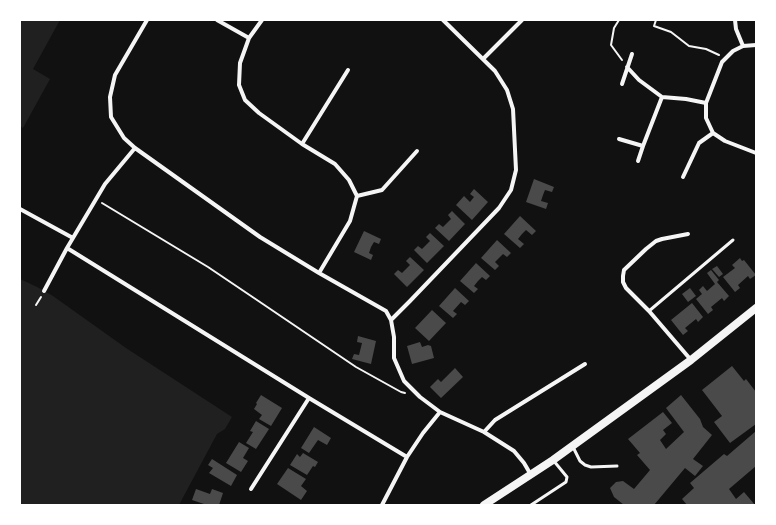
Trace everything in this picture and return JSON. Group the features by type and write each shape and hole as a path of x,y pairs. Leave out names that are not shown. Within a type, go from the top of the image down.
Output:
{"main road":[{"path":"484,505 573,446 754,312"}],"street":[{"path":"147,20 115,75 110,97 111,117 124,138 135,148 260,237 386,311 391,320 394,337 394,358 404,381 420,397 440,412 484,432 514,451 524,463 531,475"},
{"path":"217,20 249,38"},
{"path":"262,20 249,38 240,63 239,85 246,100 259,113 302,144 334,164 349,180 358,196 350,221 319,273"},
{"path":"391,320 500,208 511,190 516,170 513,108 507,90 495,71 443,20"},
{"path":"483,59 522,20"},
{"path":"735,20 736,30 743,46"},
{"path":"756,44 743,46 733,51 722,62 706,103 706,118 713,133 725,141 756,153"},
{"path":"622,84 632,54"},
{"path":"628,67 639,80 662,97 686,99 706,103"},
{"path":"302,144 348,70"},
{"path":"638,161 662,97"},
{"path":"683,177 699,143 713,133"},
{"path":"619,139 643,146"},
{"path":"44,291 67,248 105,184 135,148"},
{"path":"358,196 382,190 417,151"},
{"path":"20,209 73,238"},
{"path":"688,234 662,239 646,248 624,270 623,282 626,288 649,311 691,360"},
{"path":"67,248 407,457"},
{"path":"484,432 495,420 585,364"},
{"path":"251,489 309,398"},
{"path":"382,505 407,457 423,433 440,412"}],"lane":[{"path":"649,311 733,240"},
{"path":"573,446 580,461 585,465 591,467 617,466"},
{"path":"531,505 566,482 567,477 553,460"}],"path":[{"path":"619,20 614,28 611,45 628,67"},
{"path":"656,20 654,26 671,32 689,46 706,49 726,58"},
{"path":"96,200 214,271 356,367 401,392 420,397"}],"shaded area":[{"path":"20,20 60,20 33,69 50,79 23,128 20,126"},
{"path":"20,279 53,296 126,348 232,417 225,429 217,434 179,505 20,505"}],"building":[{"path":"534,179 554,187 552,192 545,190 543,195 541,201 548,203 546,209 526,202"},
{"path":"474,189 488,202 472,220 456,205 464,196 470,202 474,197 470,194"},
{"path":"452,211 465,224 449,241 435,228 439,224 443,227 451,219 448,215"},
{"path":"520,216 536,231 532,235 526,230 522,234 518,239 524,244 520,248 504,234"},
{"path":"364,231 381,239 379,244 374,242 371,247 369,253 373,255 371,260 354,252"},
{"path":"430,233 444,246 427,263 414,250 418,246 422,249 430,241 426,237"},
{"path":"497,240 511,253 507,257 503,254 495,262 499,266 495,270 481,258"},
{"path":"410,257 424,270 407,287 394,274 398,270 402,273 410,265 406,261"},
{"path":"740,258 742,261 744,260 756,275 750,279 748,276 738,285 740,288 735,292 723,277 735,268 732,265"},
{"path":"476,263 490,276 486,280 482,277 478,281 474,286 478,289 474,293 460,281"},
{"path":"717,266 723,274 719,277 712,269"},
{"path":"711,270 719,280 717,282 729,296 724,301 722,298 711,307 713,310 708,314 696,299 702,294 699,290 703,286 707,291 715,284 707,273"},
{"path":"455,288 469,301 465,305 461,302 453,311 457,314 453,318 439,306"},
{"path":"690,288 696,296 688,302 682,294"},
{"path":"692,303 703,317 698,322 696,319 685,328 688,331 683,335 671,320"},
{"path":"432,310 446,323 429,341 415,328"},
{"path":"358,336 376,341 371,364 352,359 354,354 359,355 362,343 357,342"},
{"path":"420,342 422,347 428,345 431,346 434,358 412,364 407,346"},
{"path":"732,366 744,381 746,379 756,392 756,424 730,443 714,422 722,416 702,390"},
{"path":"455,368 463,377 441,398 430,387 438,379 441,382"},
{"path":"261,395 282,408 271,426 259,419 262,415 254,409"},
{"path":"681,395 700,419 703,427 712,435 693,459 703,466 695,476 685,468 654,505 624,505 614,497 610,488 616,482 623,481 634,489 650,470 637,455 640,453 628,439 663,412 672,423 663,430 666,434 660,440 666,449 684,432 666,408"},
{"path":"256,421 269,429 256,449 246,443 253,432 250,431"},
{"path":"314,427 331,438 327,445 318,440 309,453 301,448"},
{"path":"756,431 756,466 729,489 736,499 744,492 755,505 687,505 682,499 694,488 690,483 724,454 727,456"},
{"path":"239,442 249,448 243,458 248,461 241,472 226,463"},
{"path":"303,453 318,462 315,467 313,466 307,475 290,465 297,454 300,457"},
{"path":"212,459 237,475 231,486 209,473 213,468 208,465"},
{"path":"288,468 306,479 301,486 307,491 301,500 277,484"},
{"path":"196,489 210,494 212,489 223,493 219,505 207,505 192,500"}]}
